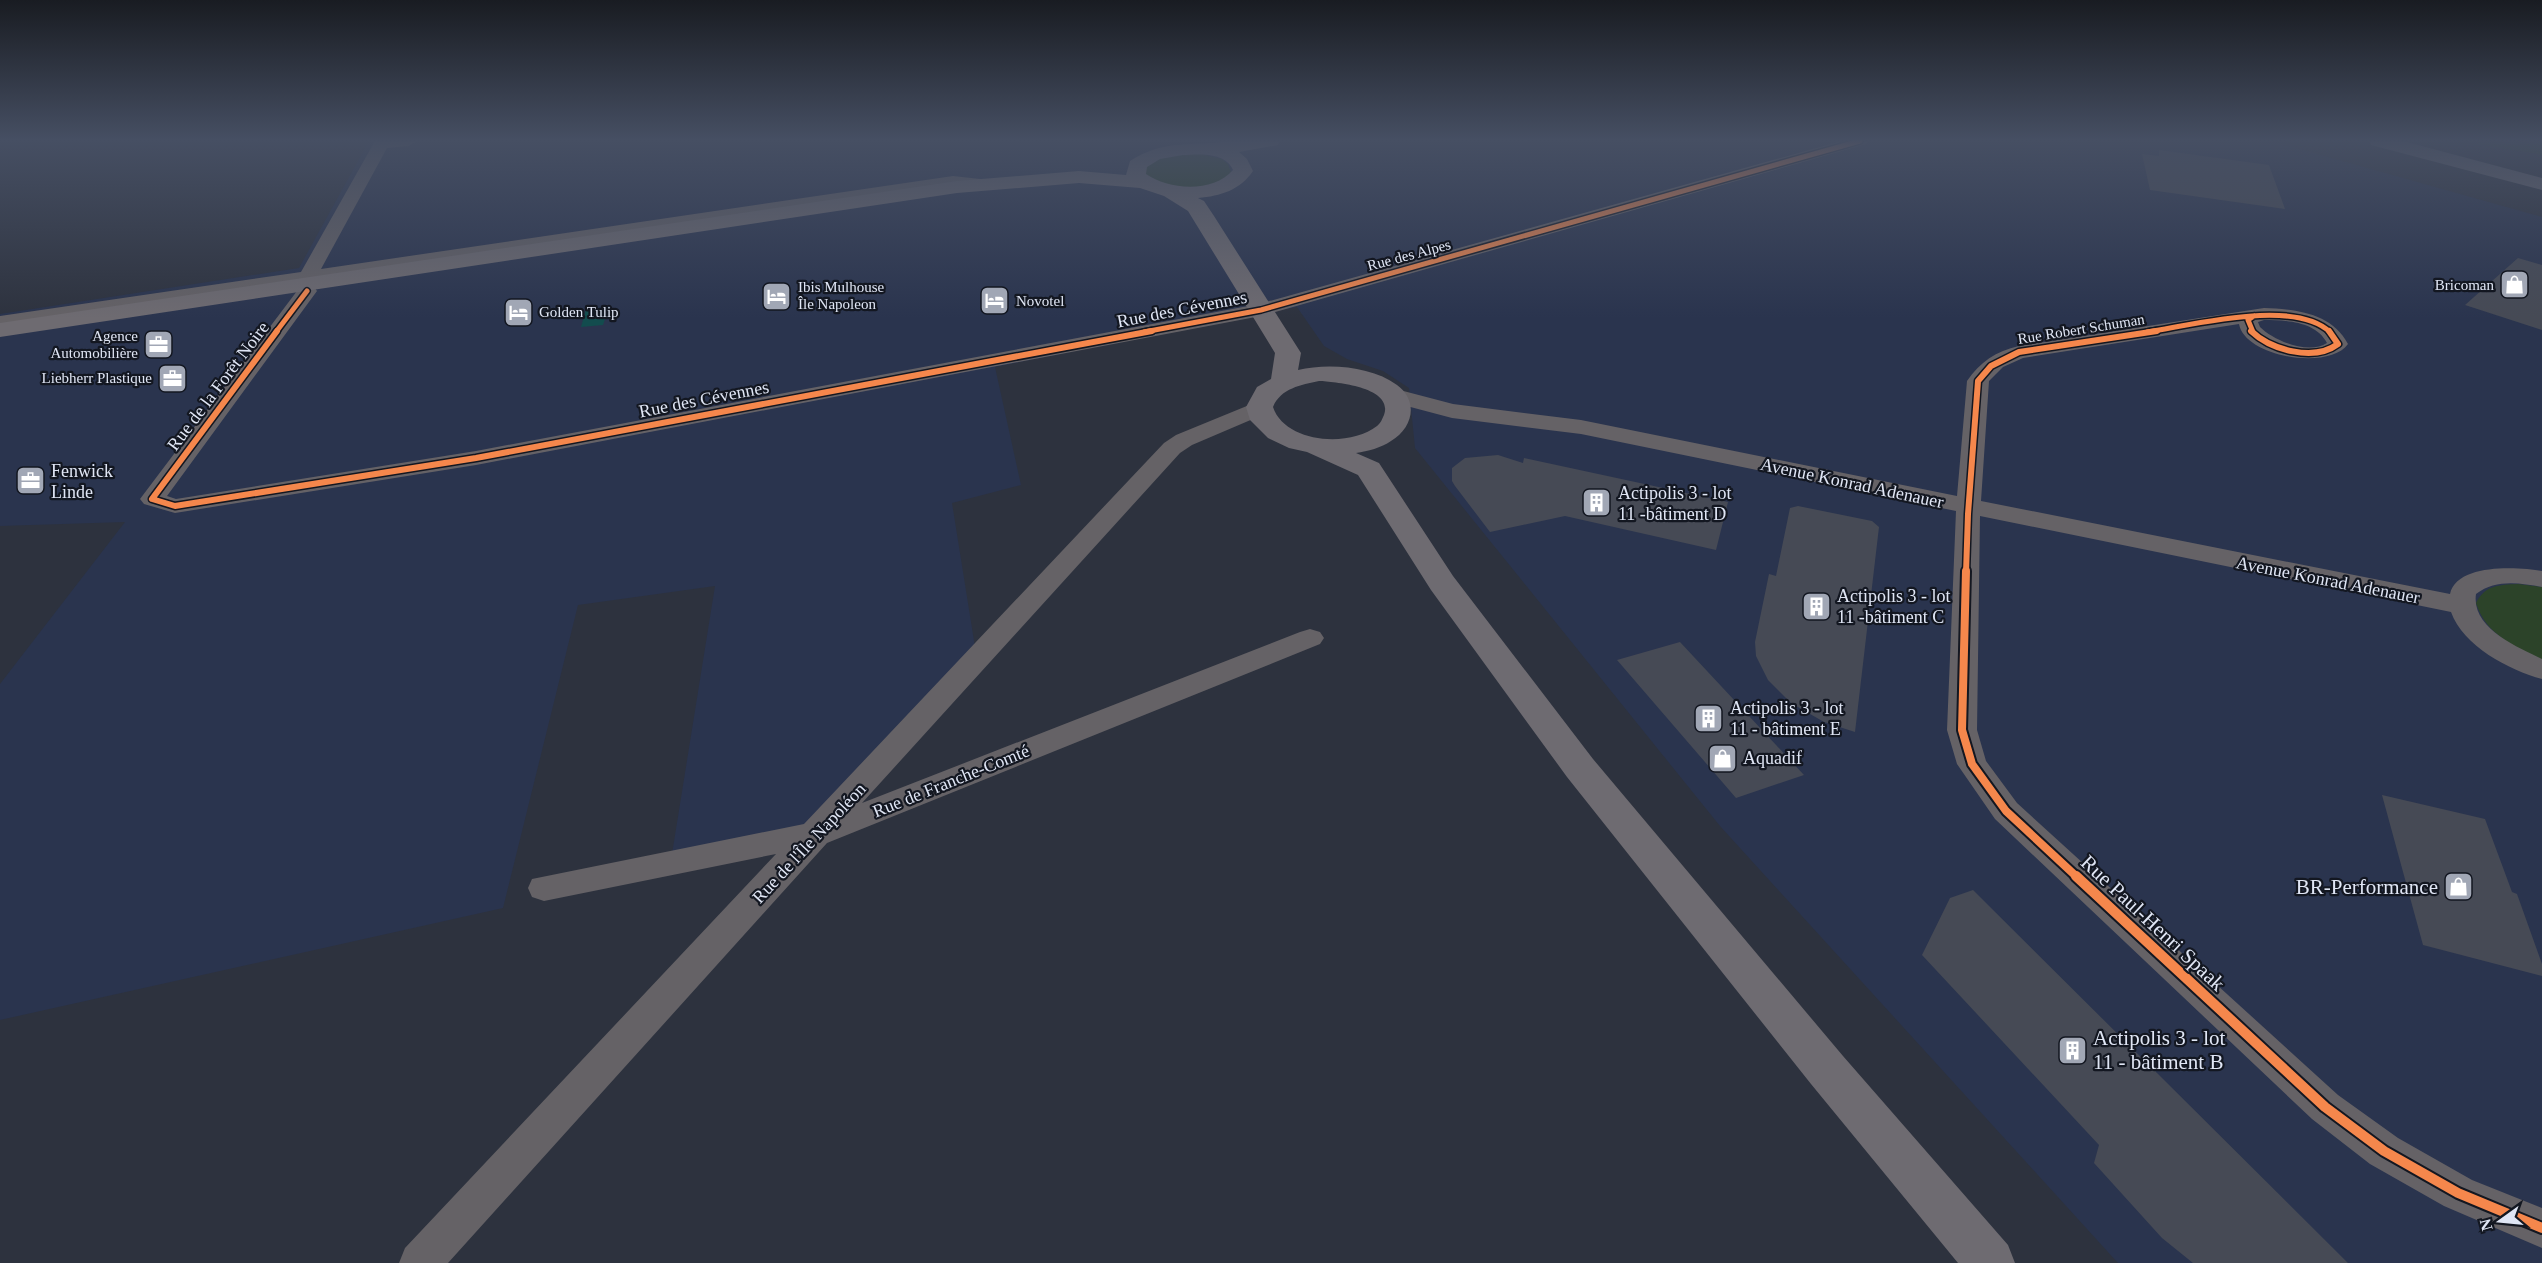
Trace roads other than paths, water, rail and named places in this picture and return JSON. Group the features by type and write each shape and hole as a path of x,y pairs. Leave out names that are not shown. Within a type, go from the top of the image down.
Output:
{"main road":[{"path":"0,330 871,200"},
{"path":"1186,200 1196,206 1268,307 1304,351 1338,373"},
{"path":"1219,200 1288,353 1284,381"},
{"path":"1338,373 1359,377 1378,385 1392,395 1398,405 1398,416 1380,444 1318,447 1283,438 1265,419 1267,393 1284,381 1310,374 1338,373"},
{"path":"1380,444 1442,583 1580,768 1827,1070 1990,1263"}],"street":[{"name":"Rue de la Forêt Noire","path":"152,499 308,284 352,200"},
{"path":"0,338 308,284 830,200"},
{"path":"0,322 308,284 831,212 875,200"},
{"name":"Rue des Alpes","path":"1268,307 1655,200"},
{"name":"Rue des Cévennes","path":"152,499 175,506 476,458 1268,307"},
{"name":"Rue Robert Schuman","path":"1968,507 1978,381 1986,368 2001,358 2032,349 2201,324 2252,324"},
{"name":"Avenue Konrad Adenauer","path":"1392,395 1452,411 1581,427 2404,596 2462,605"},
{"name":"Avenue Konrad Adenauer","path":"1380,444 1452,411"},
{"name":"Rue de l'Île Napoléon","path":"420,1263 1172,448 1204,432 1265,419"},
{"name":"Rue Paul-Henri Spaak","path":"1968,507 1962,730 1972,764 2006,811 2325,1107 2384,1151 2458,1193 2542,1228"},
{"path":"2542,579 2495,575 2475,580 2463,591 2462,605 2470,622 2489,641 2517,659 2542,670"},
{"name":"Rue de Franche-Comté","path":"544,888 817,834 1310,638"}],"place":[{"name":"Bricoman","path":"2515,285"},
{"name":"Ibis Mulhouse Île Napoleon","path":"777,296"},
{"name":"Novotel","path":"995,301"},
{"name":"Golden Tulip","path":"518,312"},
{"name":"Agence Automobilière","path":"159,345"},
{"name":"Liebherr Plastique","path":"173,378"},
{"name":"Fenwick Linde","path":"30,481"},
{"name":"Actipolis 3 - lot 11 -bâtiment D","path":"1597,503"},
{"name":"Actipolis 3 - lot 11 -bâtiment C","path":"1816,606"},
{"name":"Actipolis 3 - lot 11 - bâtiment E","path":"1709,718"},
{"name":"Aquadif","path":"1722,758"},
{"name":"BR-Performance","path":"2459,887"},
{"name":"Actipolis 3 - lot 11 - bâtiment B","path":"2072,1050"}]}
